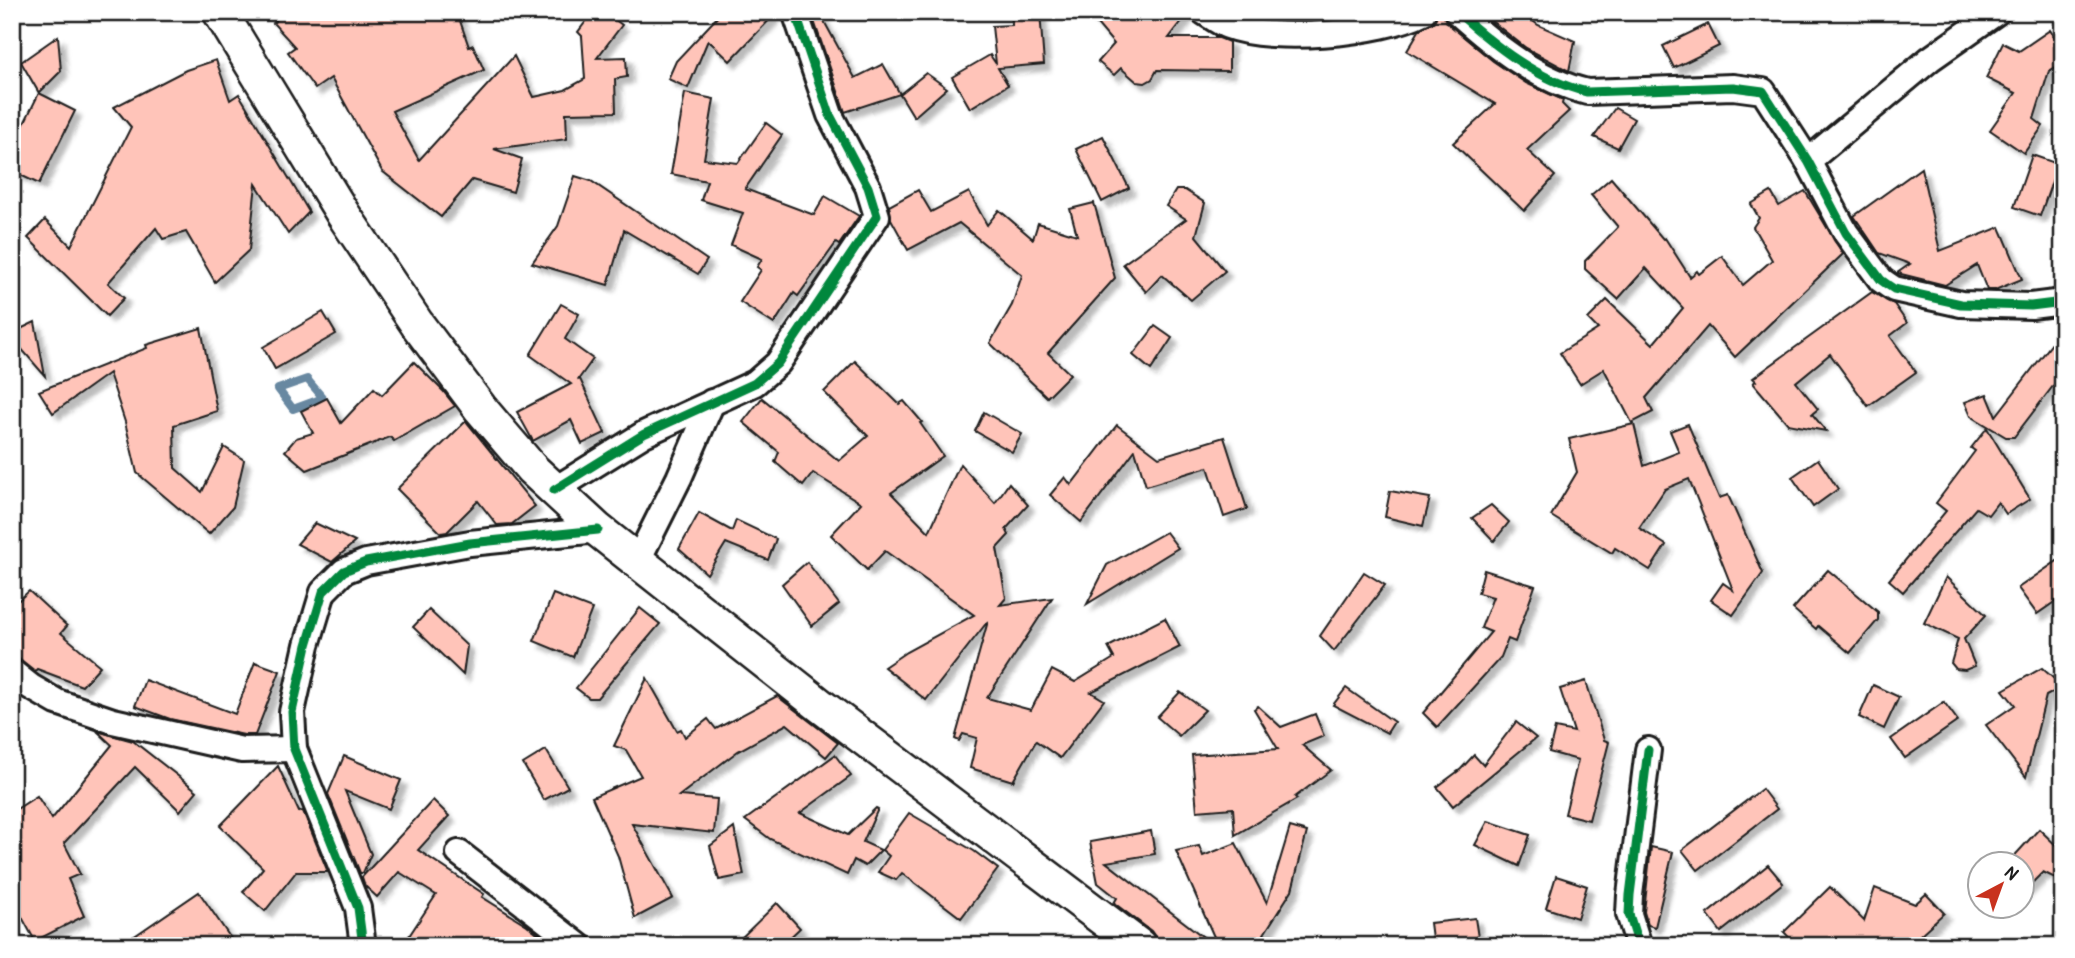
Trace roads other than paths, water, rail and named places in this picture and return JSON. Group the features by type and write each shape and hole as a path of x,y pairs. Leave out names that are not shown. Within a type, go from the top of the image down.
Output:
{"main road":[{"path":"220,12 342,214 417,324 480,408 532,469 637,562 821,706 1139,946"}],"street":[{"path":"554,490 644,434 755,383 778,363 877,216 868,187 830,115 795,12"},
{"path":"1204,12 1227,26 1259,33 1308,35 1381,26 1412,18 1423,12"},
{"path":"1457,12 1509,55 1575,89 1587,92 1733,87 1763,91 1808,161 1846,233 1881,280 1894,289 1961,304 2031,306 2063,302"},
{"path":"1808,161 1930,59 1997,12"},
{"path":"637,562 679,478 712,402"},
{"path":"363,946 358,908 294,749 292,712 307,645 323,592 344,571 366,562 470,543 598,530"},
{"path":"12,673 57,702 113,721 242,750 294,749"},
{"path":"1639,946 1629,914 1648,750"},
{"path":"459,853 579,946"}],"waterway":[{"path":"307,379 323,398 293,409 278,389 307,379"}]}
